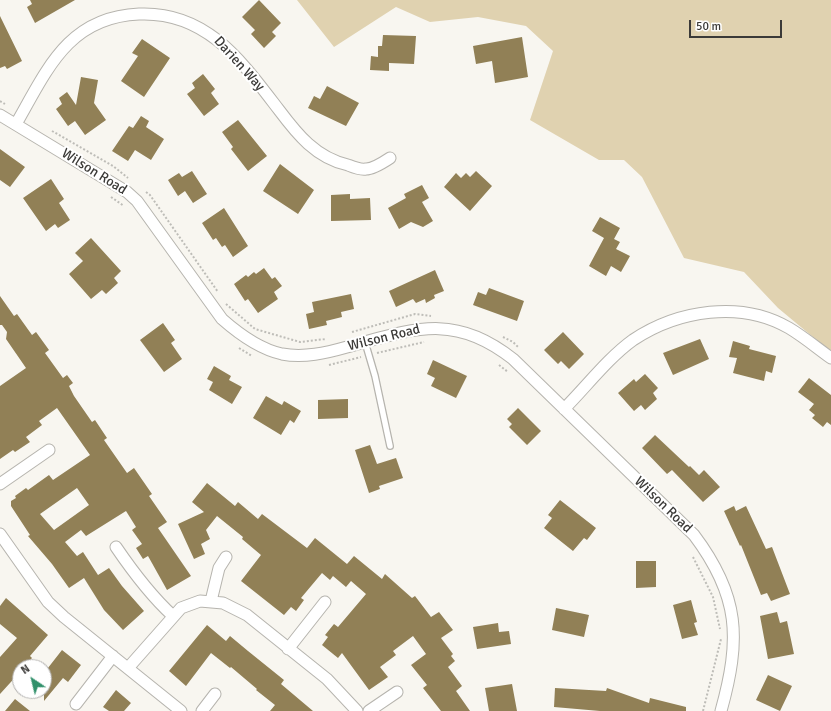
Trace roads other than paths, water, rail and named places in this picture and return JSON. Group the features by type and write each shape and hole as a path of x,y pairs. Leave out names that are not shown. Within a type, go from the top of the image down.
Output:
{"street":[{"name":"Darien Way","path":"16,124 51,64 70,41 95,24 110,19 128,14 154,14 172,16 192,23 212,34 239,62 292,129 314,149 328,158 342,164 366,170 390,158"},
{"name":"Wilson Road","path":"0,115 127,192 137,201 222,319 251,341 282,354 313,355 406,331 438,327 469,333 497,346 513,359 694,535 715,565 730,600 734,636 730,680 721,711"},
{"path":"564,409 619,352 633,341 667,322 706,312 747,314 766,319 788,328 831,358"},
{"path":"0,484 49,450"},
{"path":"0,534 48,602 64,617 181,711"},
{"path":"116,547 140,581 173,616"},
{"path":"211,601 220,568 226,557"},
{"path":"128,668 181,608 200,601 223,603 247,615 327,679 357,711"},
{"path":"288,649 325,602"},
{"path":"76,704 113,656"},
{"path":"370,711 397,692"},
{"path":"202,711 215,694"}],"lane":[{"path":"365,342 390,446"}]}
